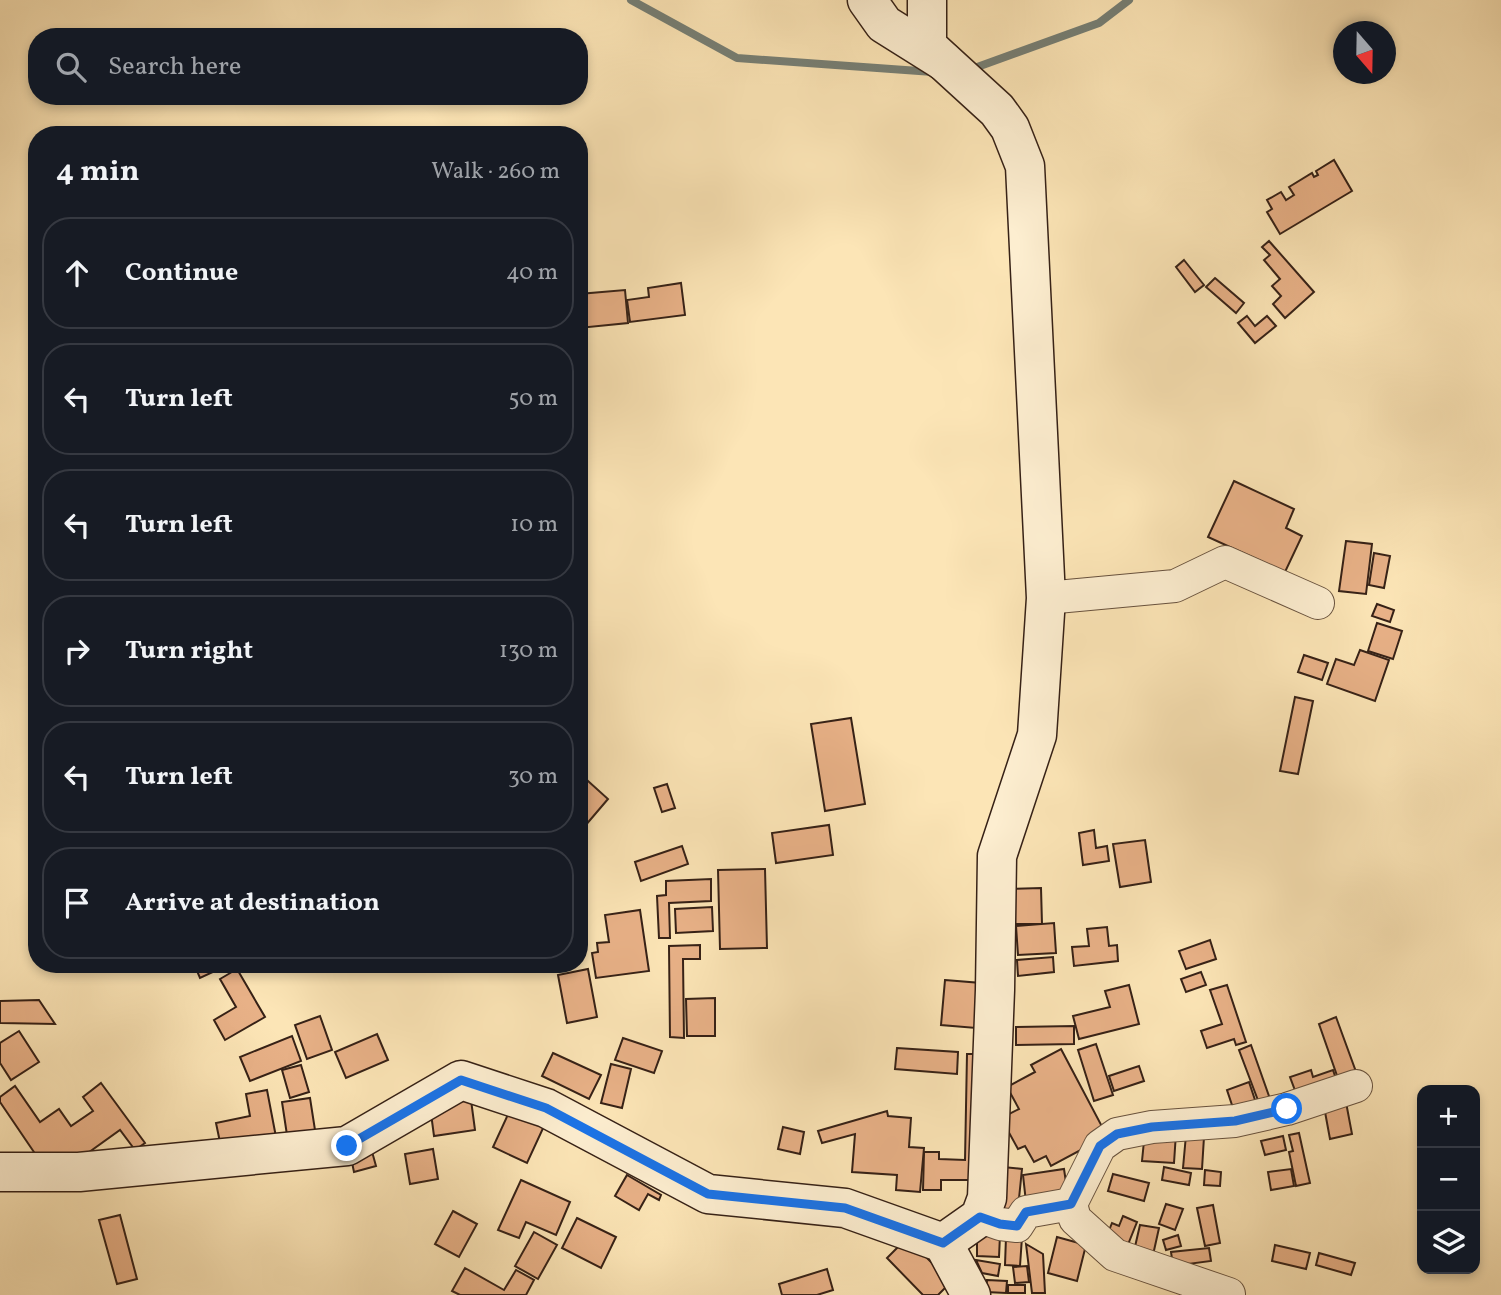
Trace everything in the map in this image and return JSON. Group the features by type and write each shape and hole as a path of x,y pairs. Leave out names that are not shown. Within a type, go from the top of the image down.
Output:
{"street":[{"path":"867,0 884,24 945,61"},
{"path":"927,0 927,46 997,110 1010,128 1025,166 1046,598 1037,735 997,856 987,1198 980,1217 943,1243"},
{"path":"1046,598 1175,586 1225,562 1318,603"},
{"path":"0,1172 79,1172 347,1146 461,1080 546,1108 708,1194 845,1208 943,1243 966,1292"},
{"path":"1229,1294 1115,1255 1075,1219 1071,1204 1100,1146 1117,1134 1152,1127 1235,1121 1287,1109 1356,1086"},
{"path":"980,1217 1017,1226 1026,1212 1071,1204"}],"building":[{"path":"1334,160 1352,191 1280,234 1267,212 1272,209 1267,200 1281,192 1286,200 1294,195 1289,187 1312,173 1314,177 1318,175 1316,171"},
{"path":"1269,241 1314,292 1285,318 1273,304 1281,296 1272,286 1280,279 1264,260 1270,255 1262,247"},
{"path":"1184,260 1204,285 1195,292 1176,267"},
{"path":"1215,278 1244,303 1236,313 1206,287"},
{"path":"681,283 685,315 630,322 627,300 649,297 648,288"},
{"path":"625,290 628,323 588,327 588,293"},
{"path":"1247,316 1255,326 1267,316 1276,326 1255,343 1238,323"},
{"path":"1234,481 1294,509 1286,528 1302,536 1285,572 1208,537"},
{"path":"1346,541 1372,544 1366,594 1339,591"},
{"path":"1374,553 1390,556 1384,588 1369,585"},
{"path":"1377,604 1394,610 1390,622 1372,616"},
{"path":"1377,623 1402,631 1393,659 1368,651"},
{"path":"1360,650 1389,660 1375,701 1327,684 1336,659 1354,665"},
{"path":"1304,655 1328,663 1322,680 1298,672"},
{"path":"1295,697 1313,701 1298,774 1280,771"},
{"path":"851,718 865,804 825,811 811,724"},
{"path":"588,781 608,799 588,822"},
{"path":"667,784 675,808 662,812 654,788"},
{"path":"829,825 833,855 776,863 772,833"},
{"path":"1094,830 1096,848 1107,846 1109,861 1083,865 1079,833"},
{"path":"1145,840 1151,882 1120,887 1113,844"},
{"path":"682,846 688,864 641,881 635,862"},
{"path":"765,869 767,948 720,949 718,870"},
{"path":"711,879 711,901 669,903 670,938 659,938 657,896 666,895 666,881"},
{"path":"1041,888 1042,924 1010,924 1010,889"},
{"path":"712,907 713,931 676,933 675,909"},
{"path":"640,910 649,971 596,978 592,953 598,952 597,943 609,942 605,915"},
{"path":"1054,923 1056,953 1018,955 1016,926"},
{"path":"1107,927 1109,946 1117,945 1118,961 1074,966 1072,947 1089,946 1087,929"},
{"path":"1210,940 1216,959 1186,969 1179,951"},
{"path":"700,945 700,959 683,959 684,1038 670,1037 669,946"},
{"path":"1053,957 1054,972 1018,976 1017,960"},
{"path":"588,969 597,1017 567,1023 558,975 588,973"},
{"path":"1201,972 1206,985 1186,992 1181,979"},
{"path":"198,973 211,973 200,978"},
{"path":"230,973 239,973 265,1017 225,1040 214,1020 236,1007 220,979"},
{"path":"945,980 981,983 976,1028 941,1025"},
{"path":"1129,985 1139,1024 1079,1039 1073,1016 1110,1007 1105,991"},
{"path":"1227,985 1246,1042 1236,1045 1234,1039 1207,1048 1201,1031 1222,1024 1210,990"},
{"path":"715,998 715,1036 687,1036 686,999"},
{"path":"39,1000 55,1024 0,1023 0,1001"},
{"path":"320,1016 332,1050 307,1059 295,1025"},
{"path":"1336,1017 1359,1080 1341,1087 1319,1024"},
{"path":"1074,1026 1074,1044 1016,1045 1016,1027"},
{"path":"19,1031 39,1062 11,1080 0,1063 0,1043"},
{"path":"377,1034 388,1060 346,1078 335,1052"},
{"path":"292,1036 301,1061 250,1081 240,1057"},
{"path":"623,1038 662,1051 654,1073 615,1060"},
{"path":"1096,1044 1113,1095 1094,1101 1078,1050"},
{"path":"1251,1045 1270,1099 1259,1103 1239,1050"},
{"path":"897,1048 958,1052 957,1074 895,1069"},
{"path":"1061,1049 1107,1136 1051,1166 1046,1156 1034,1162 1025,1146 1018,1149 1001,1118 1019,1109 1007,1087 1035,1072 1031,1065"},
{"path":"553,1053 601,1075 589,1099 542,1076"},
{"path":"967,1054 985,1054 983,1180 941,1180 941,1190 923,1190 924,1152 939,1152 939,1159 965,1160"},
{"path":"611,1064 631,1069 622,1108 601,1103"},
{"path":"301,1065 309,1092 290,1098 282,1070"},
{"path":"1139,1066 1144,1081 1114,1091 1109,1076"},
{"path":"1311,1070 1313,1077 1333,1070 1339,1088 1299,1101 1290,1077"},
{"path":"1249,1082 1256,1103 1234,1111 1227,1090"},
{"path":"101,1083 145,1143 135,1150 120,1130 85,1155 38,1158 0,1102 0,1097 15,1086 40,1122 59,1109 71,1126 93,1111 83,1097"},
{"path":"267,1090 276,1137 221,1147 216,1123 250,1116 246,1094"},
{"path":"1345,1097 1352,1134 1330,1139 1323,1101"},
{"path":"310,1098 315,1130 287,1135 282,1102"},
{"path":"471,1100 475,1130 434,1136 430,1106"},
{"path":"511,1108 545,1124 527,1163 493,1147"},
{"path":"887,1111 888,1116 911,1118 909,1147 924,1148 920,1192 896,1190 897,1175 852,1172 855,1134 822,1143 818,1131"},
{"path":"783,1127 804,1132 800,1154 778,1149"},
{"path":"1145,1131 1176,1133 1174,1163 1142,1161"},
{"path":"1299,1133 1310,1183 1296,1186 1289,1152 1293,1151 1289,1135"},
{"path":"1186,1135 1204,1137 1202,1169 1183,1168"},
{"path":"1283,1136 1286,1150 1265,1155 1261,1141"},
{"path":"371,1148 376,1166 354,1172 350,1153"},
{"path":"433,1149 438,1179 410,1184 405,1154"},
{"path":"1003,1167 1022,1169 1017,1218 999,1216"},
{"path":"1164,1167 1191,1173 1189,1185 1162,1180"},
{"path":"1064,1169 1068,1196 1026,1202 1023,1175"},
{"path":"1291,1169 1294,1186 1271,1190 1268,1172"},
{"path":"1205,1170 1221,1172 1220,1186 1204,1185"},
{"path":"1113,1174 1149,1183 1144,1201 1108,1191"},
{"path":"627,1175 661,1195 659,1200 648,1194 639,1210 615,1196"},
{"path":"521,1180 570,1202 556,1235 526,1222 519,1238 498,1230"},
{"path":"1166,1204 1183,1209 1175,1230 1159,1224"},
{"path":"1213,1205 1220,1243 1205,1246 1197,1208"},
{"path":"453,1211 477,1224 459,1257 435,1244"},
{"path":"120,1215 137,1279 117,1284 99,1220"},
{"path":"1123,1216 1137,1222 1127,1247 1106,1238 1112,1223 1119,1226"},
{"path":"577,1218 616,1237 601,1268 562,1248"},
{"path":"1140,1225 1159,1228 1153,1255 1134,1251"},
{"path":"534,1232 557,1245 538,1279 515,1266"},
{"path":"977,1235 1000,1235 999,1257 977,1256"},
{"path":"1178,1235 1181,1246 1166,1250 1163,1240"},
{"path":"1006,1237 1022,1237 1020,1266 1005,1265"},
{"path":"1057,1237 1086,1245 1077,1281 1048,1273"},
{"path":"907,1238 951,1282 938,1295 923,1295 887,1258"},
{"path":"1026,1244 1043,1254 1045,1293 1032,1293"},
{"path":"1275,1245 1310,1253 1306,1269 1272,1261"},
{"path":"1209,1248 1211,1261 1173,1266 1171,1252"},
{"path":"1319,1253 1355,1263 1351,1275 1316,1265"},
{"path":"976,1260 1000,1264 998,1276 982,1273"},
{"path":"1027,1266 1029,1282 1015,1283 1013,1267"},
{"path":"465,1268 504,1290 516,1270 534,1280 526,1295 460,1295 452,1291"},
{"path":"827,1269 833,1290 817,1295 782,1295 779,1284"},
{"path":"987,1280 1007,1281 1006,1293 986,1292"},
{"path":"1008,1285 1025,1285 1025,1293 1008,1293"}],"waterway":[{"path":"631,0 737,58 933,72"},
{"path":"969,70 1099,23 1129,0"}],"route":[{"path":"347,1146 461,1080 546,1108 708,1194 845,1208 943,1243 980,1217 1017,1226 1026,1212 1071,1204 1100,1146 1117,1134 1152,1127 1235,1121 1287,1109"}]}
